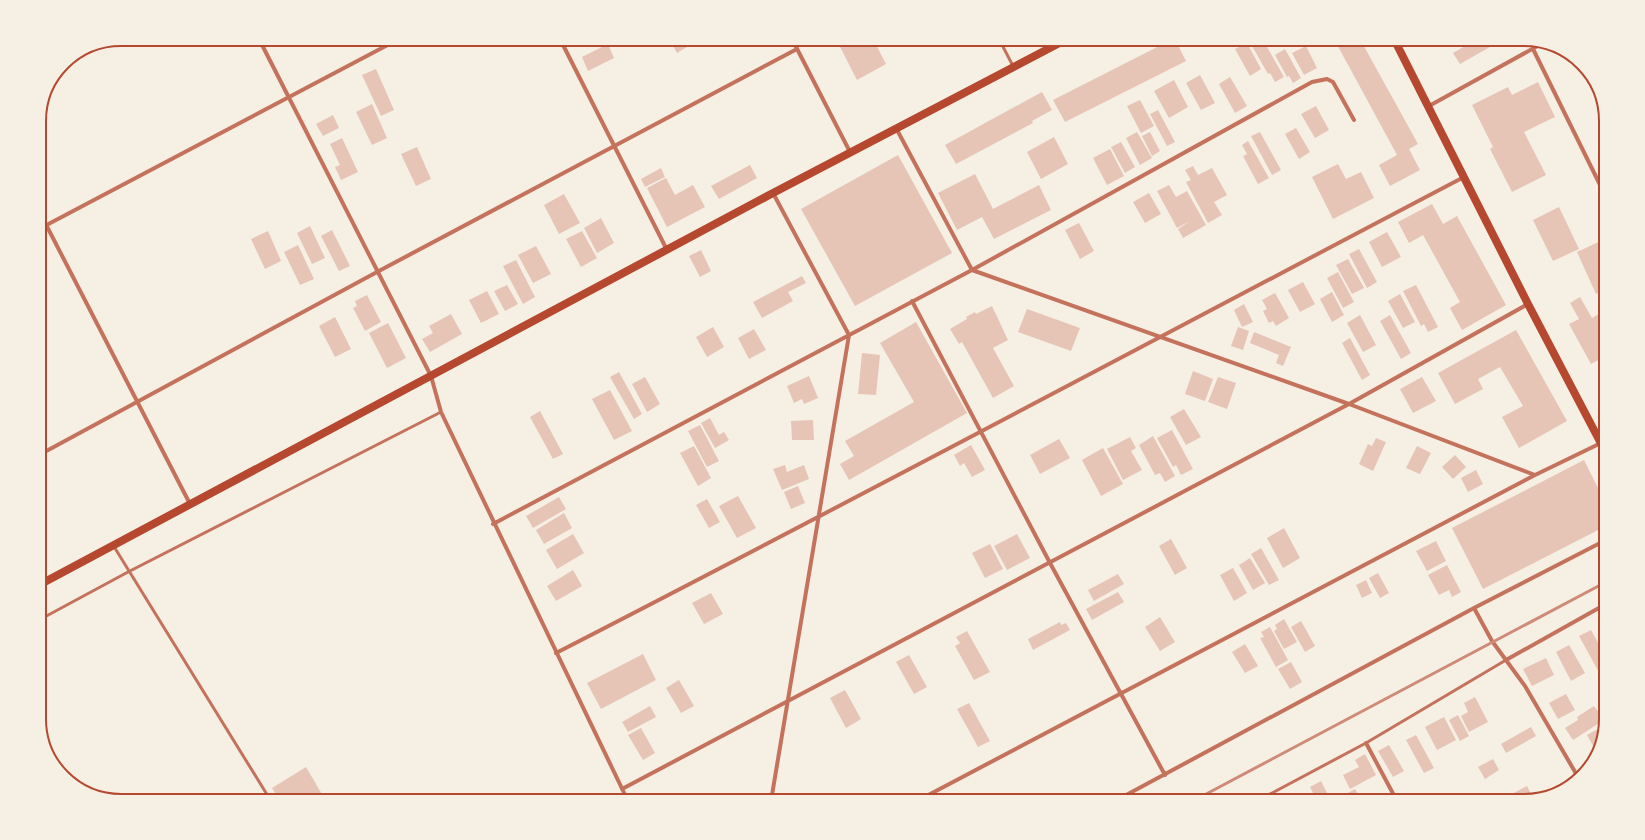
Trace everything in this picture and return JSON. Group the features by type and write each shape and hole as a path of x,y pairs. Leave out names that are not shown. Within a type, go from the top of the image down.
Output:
{"main road":[{"path":"46,581 850,152 1054,46"},
{"path":"1398,46 1528,304 1599,439"}],"street":[{"path":"263,46 431,376 441,412 493,524 624,794"},
{"path":"190,505 46,225 288,96 385,46"},
{"path":"564,46 667,250"},
{"path":"796,46 850,152"},
{"path":"1429,106 1537,47"},
{"path":"46,451 614,145 797,49"},
{"path":"1533,49 1599,183"},
{"path":"493,524 972,270 1319,80 1327,79 1333,82 1354,120"},
{"path":"896,128 972,270 1158,338 1349,404 1535,475"},
{"path":"556,654 818,519 981,430 1464,177"},
{"path":"772,794 849,335 773,193"},
{"path":"912,301 1120,694 1165,775"},
{"path":"622,789 1349,404 1528,304"},
{"path":"930,794 1535,475 1599,444"},
{"path":"1128,794 1474,608 1599,544"},
{"path":"1474,608 1492,641 1524,686 1576,773"},
{"path":"1506,660 1599,608"},
{"path":"1366,742 1394,794"}],"lane":[{"path":"1003,46 1014,67"},
{"path":"46,616 128,572 441,412"},
{"path":"113,545 128,572 267,794"},
{"path":"1270,794 1366,742 1506,660"}],"building":[{"path":"604,46 609,46 614,58 588,71 582,57"},
{"path":"673,46 689,46 677,53"},
{"path":"840,46 877,46 886,64 857,80"},
{"path":"1159,46 1178,46 1186,61 1065,122 1053,100"},
{"path":"1241,46 1249,46 1261,69 1250,76 1235,49"},
{"path":"1252,46 1266,46 1284,77 1275,82 1270,73 1268,74"},
{"path":"1306,46 1317,68 1304,75 1292,53"},
{"path":"1338,46 1364,46 1418,144 1409,149 1420,170 1390,186 1379,165 1397,155"},
{"path":"1465,46 1492,46 1460,64 1453,53"},
{"path":"1285,49 1301,78 1293,83 1289,76 1287,77 1275,55"},
{"path":"376,69 394,110 381,116 362,75"},
{"path":"1200,75 1215,103 1201,110 1186,83"},
{"path":"1230,77 1247,106 1235,113 1219,84"},
{"path":"1174,80 1188,107 1169,118 1154,91"},
{"path":"1538,82 1555,117 1524,132 1546,175 1512,192 1490,149 1493,147 1472,105 1508,87 1512,95"},
{"path":"1042,92 1052,110 1032,121 1033,123 956,164 945,145"},
{"path":"1140,100 1154,126 1141,133 1127,106"},
{"path":"372,104 387,138 372,145 356,112"},
{"path":"1316,106 1329,130 1315,138 1301,114"},
{"path":"1158,110 1175,142 1167,146 1150,114"},
{"path":"333,115 339,128 323,136 316,124"},
{"path":"1296,128 1310,152 1299,159 1285,134"},
{"path":"1137,132 1152,158 1140,165 1126,138"},
{"path":"1150,132 1160,151 1152,156 1142,136"},
{"path":"1260,132 1281,170 1272,175 1251,136"},
{"path":"1054,137 1068,164 1041,179 1027,152"},
{"path":"342,138 358,172 341,180 335,167 340,165 330,144"},
{"path":"1248,141 1269,178 1258,184 1243,156 1247,154 1242,145"},
{"path":"1121,142 1135,167 1125,173 1111,147"},
{"path":"417,147 431,179 416,186 401,154"},
{"path":"1110,149 1124,176 1107,185 1093,158"},
{"path":"898,155 952,253 855,306 801,209"},
{"path":"1338,164 1346,179 1361,172 1374,198 1333,219 1312,177"},
{"path":"750,165 757,178 719,199 711,186"},
{"path":"1193,166 1198,175 1212,168 1227,195 1214,202 1222,215 1208,223 1186,182 1191,180 1185,170"},
{"path":"661,168 665,177 645,187 641,179"},
{"path":"975,174 993,209 1039,185 1051,210 994,239 982,217 957,230 938,193"},
{"path":"666,178 675,195 693,185 705,207 667,227 647,188"},
{"path":"1169,185 1176,197 1187,191 1206,225 1183,238 1178,229 1190,221 1177,228 1157,191"},
{"path":"1149,193 1161,214 1145,223 1133,202"},
{"path":"564,194 580,223 559,234 544,205"},
{"path":"1432,204 1443,224 1457,216 1506,305 1462,330 1450,308 1460,302 1423,235 1409,243 1398,222"},
{"path":"1559,207 1579,249 1553,261 1533,220"},
{"path":"601,218 614,243 597,253 584,228"},
{"path":"1079,223 1094,251 1080,259 1065,230"},
{"path":"310,226 325,258 312,264 297,233"},
{"path":"332,230 350,266 339,271 321,236"},
{"path":"268,231 281,261 265,269 251,239"},
{"path":"582,231 597,258 581,267 566,239"},
{"path":"1387,232 1401,257 1382,267 1369,242"},
{"path":"1599,242 1599,292 1596,294 1577,252"},
{"path":"298,245 314,279 300,285 284,252"},
{"path":"536,246 551,274 533,283 518,255"},
{"path":"1359,249 1377,282 1367,288 1349,254"},
{"path":"701,250 711,271 700,277 689,256"},
{"path":"1348,259 1364,288 1352,294 1336,265"},
{"path":"516,260 535,297 523,304 503,266"},
{"path":"1338,272 1354,302 1343,308 1327,278"},
{"path":"802,276 806,283 788,292 793,301 762,318 753,302"},
{"path":"1303,282 1315,304 1300,312 1288,290"},
{"path":"507,285 518,304 505,311 494,291"},
{"path":"1416,285 1438,327 1428,332 1424,324 1421,326 1403,291"},
{"path":"487,291 499,314 481,323 469,300"},
{"path":"1332,292 1344,315 1332,322 1320,299"},
{"path":"1275,293 1289,318 1276,326 1273,321 1269,323 1263,311 1267,309 1262,300"},
{"path":"1400,294 1415,322 1403,328 1388,301"},
{"path":"367,295 381,322 365,331 353,308 357,306 355,301"},
{"path":"1580,297 1592,318 1599,314 1599,360 1591,364 1569,324 1579,319 1570,303"},
{"path":"1244,304 1253,322 1242,327 1234,310"},
{"path":"992,306 1008,340 993,348 1014,386 993,398 962,342 959,344 950,329 967,319 966,317 975,312 976,314"},
{"path":"1027,309 1080,328 1071,351 1018,332"},
{"path":"451,314 462,334 430,352 422,339 433,333 429,326"},
{"path":"1360,315 1376,345 1363,352 1347,323"},
{"path":"1390,315 1411,353 1401,359 1380,321"},
{"path":"335,317 351,349 335,357 319,326"},
{"path":"916,322 967,413 849,480 840,464 854,456 845,441 914,402 880,343"},
{"path":"388,323 406,358 387,368 369,333"},
{"path":"713,327 724,347 707,357 696,337"},
{"path":"1238,327 1249,331 1243,350 1231,346"},
{"path":"754,329 766,350 749,359 738,338"},
{"path":"1516,330 1567,421 1519,448 1502,417 1523,406 1500,367 1478,379 1483,389 1455,404 1438,373"},
{"path":"1254,332 1291,347 1283,366 1276,363 1279,355 1250,343"},
{"path":"1350,338 1370,375 1362,380 1342,343"},
{"path":"862,353 880,355 876,395 858,394"},
{"path":"1193,371 1213,379 1205,401 1185,394"},
{"path":"619,372 642,414 634,419 610,377"},
{"path":"809,376 818,398 804,404 802,399 794,403 787,386"},
{"path":"645,377 660,404 647,412 632,384"},
{"path":"1218,377 1236,383 1227,409 1208,402"},
{"path":"1422,377 1436,401 1413,413 1400,389"},
{"path":"610,390 632,431 614,440 592,399"},
{"path":"1184,409 1201,437 1186,445 1170,417"},
{"path":"540,411 563,454 553,459 530,417"},
{"path":"710,418 719,435 724,432 729,440 715,448 701,423"},
{"path":"813,420 814,440 792,440 791,421"},
{"path":"700,425 719,461 707,467 688,431"},
{"path":"1172,430 1193,469 1181,475 1176,465 1173,467 1157,438"},
{"path":"1153,436 1175,476 1165,482 1160,473 1155,475 1139,445"},
{"path":"1130,437 1136,448 1131,451 1142,470 1123,480 1107,449"},
{"path":"1376,438 1386,442 1373,471 1359,464 1368,444 1372,446"},
{"path":"1059,439 1070,458 1040,474 1030,455"},
{"path":"971,445 985,470 972,477 964,463 960,466 954,455"},
{"path":"694,446 711,478 698,486 680,453"},
{"path":"1417,446 1431,453 1420,474 1406,468"},
{"path":"1103,448 1123,484 1101,496 1082,460"},
{"path":"1455,455 1466,467 1453,479 1442,467"},
{"path":"1584,460 1599,490 1599,530 1483,589 1452,528"},
{"path":"785,465 787,472 804,465 809,479 782,490 773,469"},
{"path":"1476,470 1483,484 1468,492 1461,478"},
{"path":"798,486 805,503 791,509 784,492"},
{"path":"738,496 756,528 737,538 719,506"},
{"path":"559,497 566,509 533,528 526,516"},
{"path":"707,499 720,522 709,528 696,505"},
{"path":"564,513 572,528 544,544 536,530"},
{"path":"1284,528 1300,558 1283,568 1267,538"},
{"path":"573,534 584,553 557,569 546,550"},
{"path":"1017,534 1030,558 1007,570 994,546"},
{"path":"1171,539 1187,568 1175,575 1159,546"},
{"path":"1436,541 1446,561 1427,571 1416,551"},
{"path":"990,544 1003,569 985,578 972,553"},
{"path":"1261,548 1279,580 1269,585 1251,554"},
{"path":"1250,558 1265,583 1253,590 1239,565"},
{"path":"1447,565 1461,592 1452,597 1449,590 1439,595 1428,575"},
{"path":"1233,568 1247,593 1234,601 1220,575"},
{"path":"573,570 582,586 556,601 547,586"},
{"path":"1378,573 1389,593 1380,598 1369,578"},
{"path":"1118,574 1124,584 1094,601 1088,590"},
{"path":"1366,580 1372,593 1362,598 1356,585"},
{"path":"1118,592 1124,602 1092,620 1086,609"},
{"path":"711,593 723,614 704,624 692,603"},
{"path":"1160,617 1175,642 1160,651 1145,627"},
{"path":"1284,619 1297,642 1284,649 1274,631 1277,629 1275,625"},
{"path":"1301,621 1315,646 1305,652 1291,627"},
{"path":"1060,622 1061,625 1066,623 1070,630 1033,650 1028,639"},
{"path":"1270,627 1288,660 1276,667 1260,638 1264,637 1261,632"},
{"path":"1591,630 1599,644 1599,672 1579,636"},
{"path":"967,631 990,672 974,680 955,646 960,643 956,637"},
{"path":"1245,644 1258,666 1245,673 1232,652"},
{"path":"1569,645 1585,673 1571,681 1556,652"},
{"path":"643,654 656,680 601,709 587,683"},
{"path":"909,655 927,687 914,694 896,662"},
{"path":"1546,658 1554,675 1532,686 1523,669"},
{"path":"1291,662 1302,682 1290,689 1278,669"},
{"path":"679,680 694,706 681,713 666,688"},
{"path":"845,690 861,719 846,728 830,698"},
{"path":"1566,694 1575,710 1558,719 1549,703"},
{"path":"1475,697 1488,722 1469,732 1461,716 1468,712 1464,703"},
{"path":"969,703 990,741 978,747 957,709"},
{"path":"650,706 656,717 628,732 622,722"},
{"path":"1594,706 1599,713 1599,724 1573,740 1565,728 1578,720 1577,717"},
{"path":"1458,715 1469,736 1460,741 1449,720"},
{"path":"1444,717 1456,740 1437,750 1425,727"},
{"path":"1531,727 1536,736 1506,753 1501,744"},
{"path":"641,728 655,753 643,760 628,735"},
{"path":"1598,729 1598,734 1593,746 1587,735"},
{"path":"1416,735 1434,768 1424,773 1406,740"},
{"path":"1389,745 1404,771 1393,777 1378,751"},
{"path":"1365,754 1376,775 1350,789 1343,775 1359,767 1355,760"},
{"path":"1493,759 1499,770 1485,779 1478,767"},
{"path":"306,767 322,794 276,794 272,788"},
{"path":"1321,781 1328,794 1314,794 1310,787"},
{"path":"1527,786 1531,793 1524,794 1512,794"},
{"path":"1355,789 1358,794 1346,794"}],"railway":[{"path":"1206,794 1599,586"}]}
